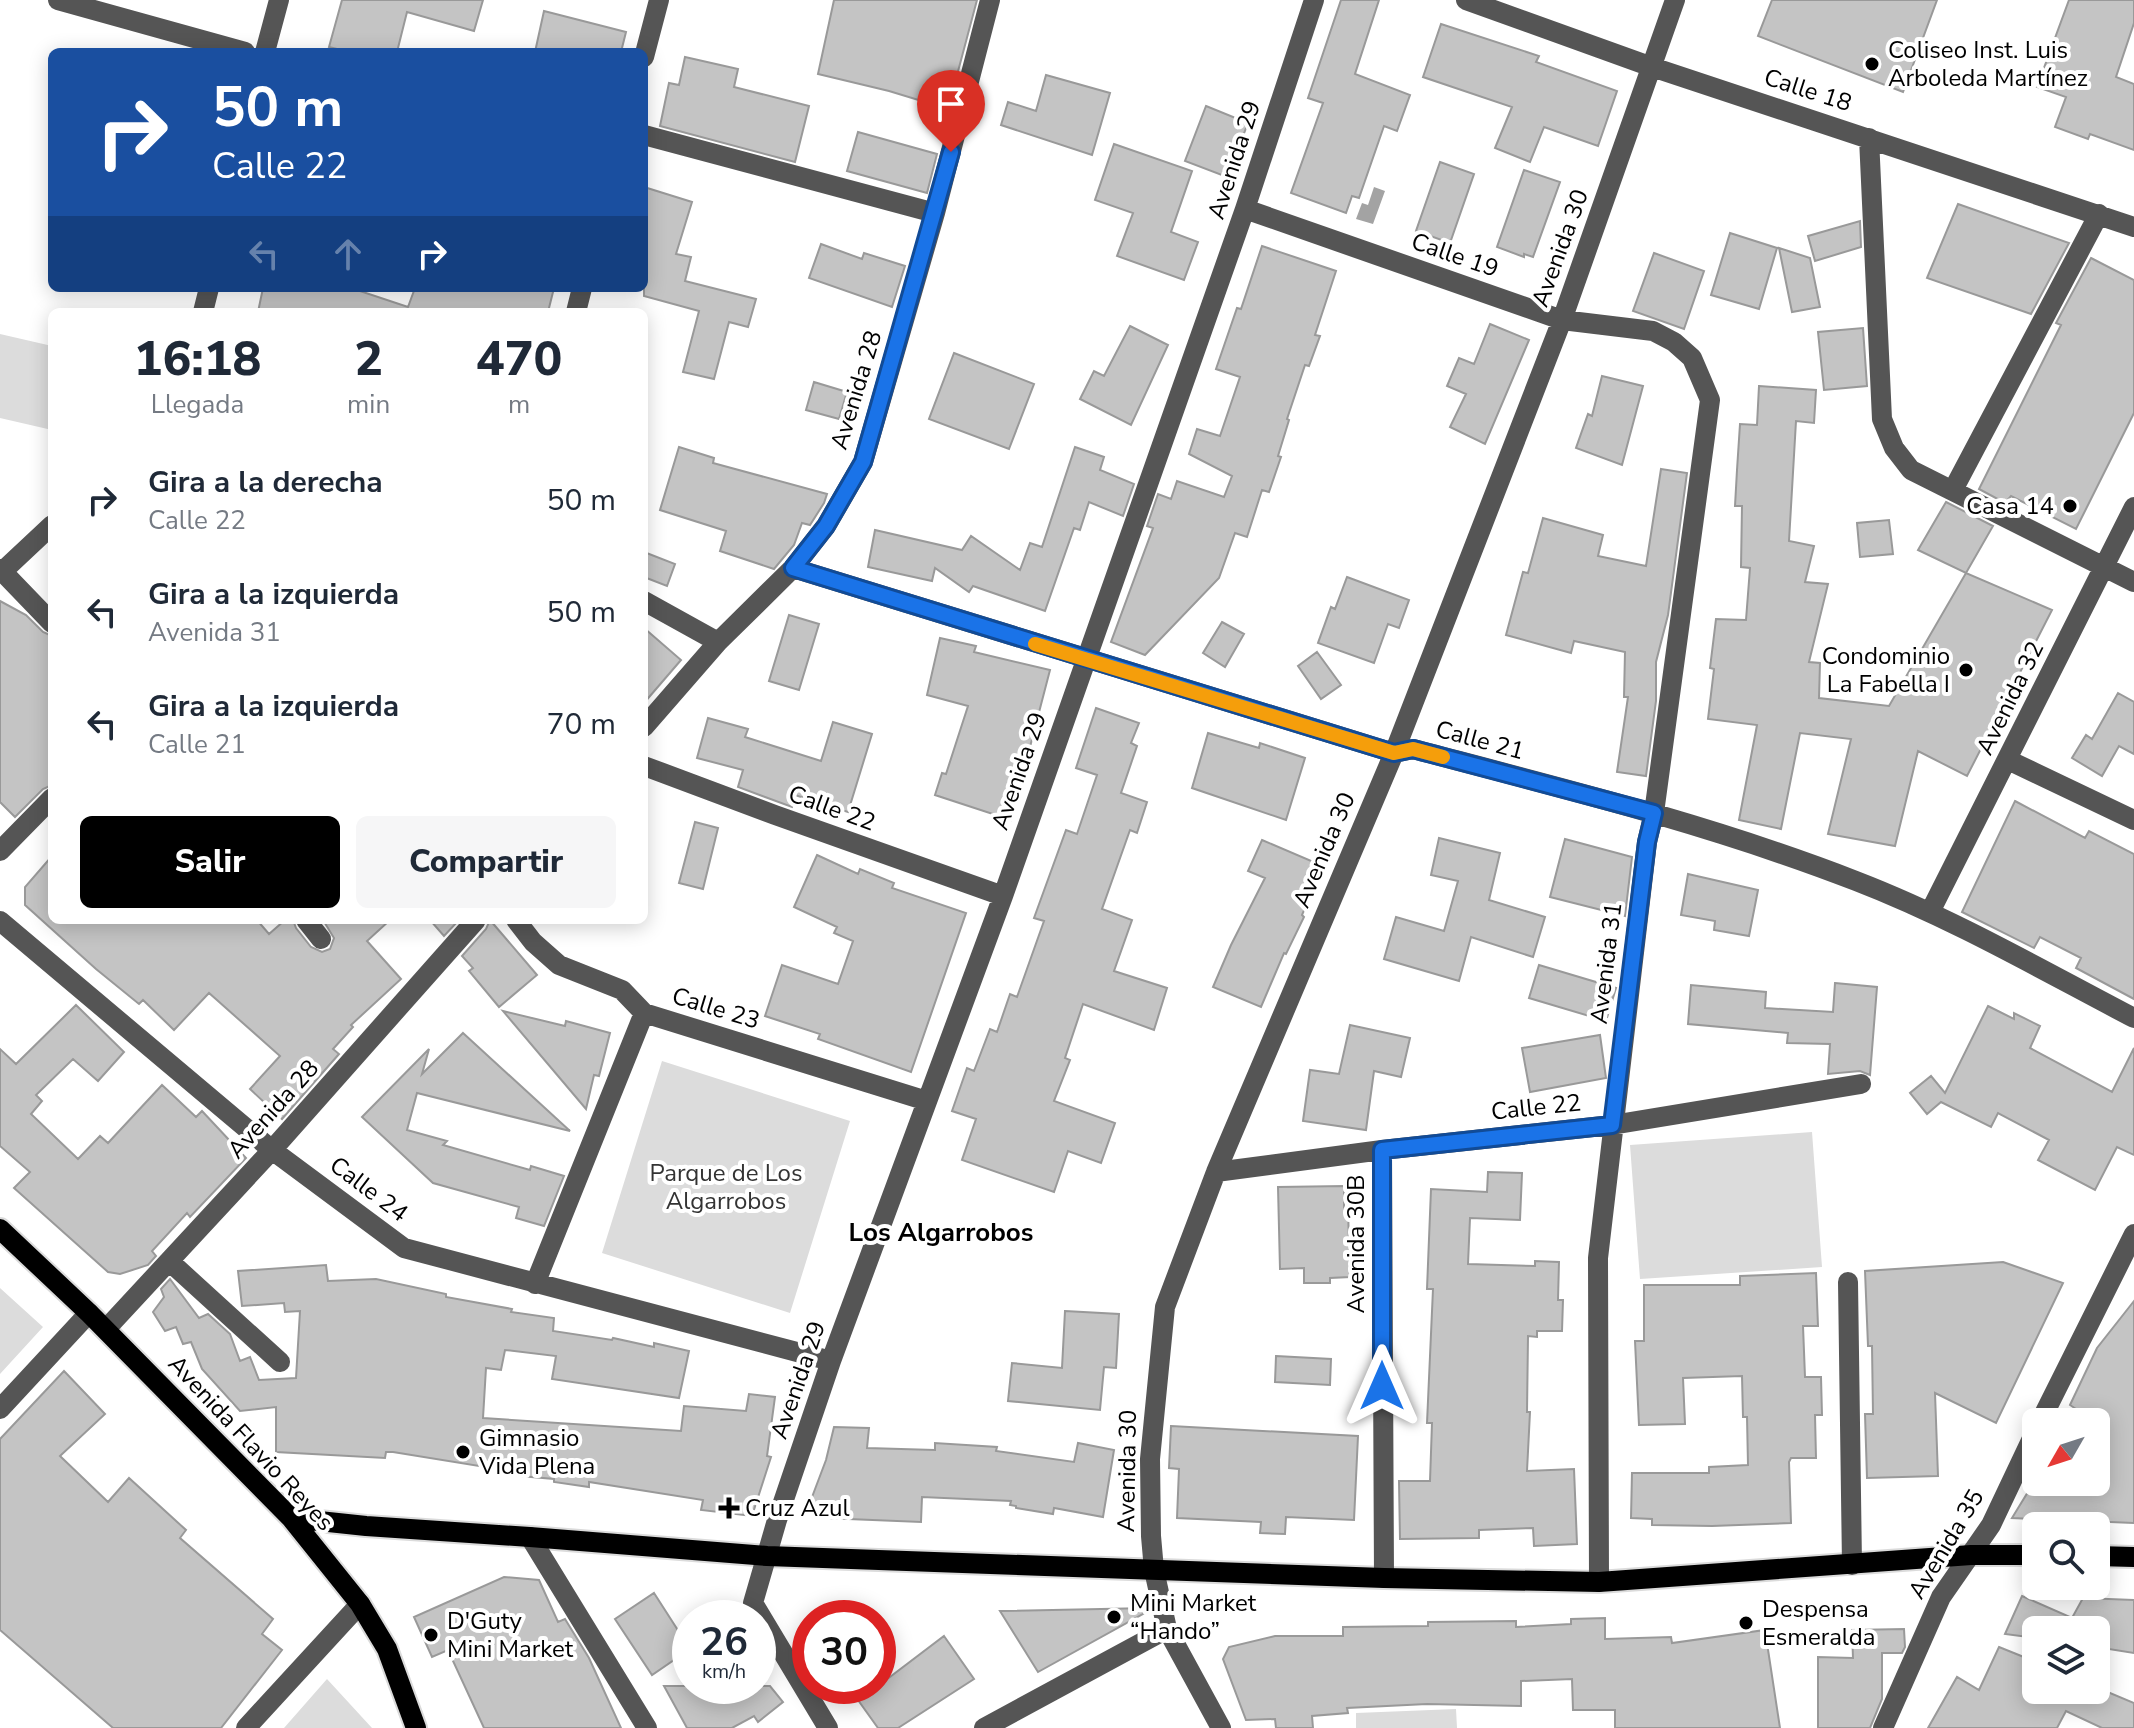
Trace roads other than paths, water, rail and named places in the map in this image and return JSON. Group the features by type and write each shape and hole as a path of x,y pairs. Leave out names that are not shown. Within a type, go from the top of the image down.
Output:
{"main road":[{"name":"Avenida Flavio Reyes","path":"0,1229 106,1329 291,1518 360,1604 387,1649 416,1728"},
{"path":"291,1518 767,1556 1384,1578 1599,1582 1971,1555 2022,1555"},
{"path":"2110,1556 2134,1557"}],"street":[{"path":"58,0 231,48"},
{"path":"266,48 279,0"},
{"path":"646,48 659,0"},
{"name":"Avenida 28","path":"648,722 718,642 793,568 826,526 863,462 935,213 990,0"},
{"name":"Avenida 29","path":"828,1728 753,1603 831,1361 1003,896 1245,209 1314,0"},
{"name":"Calle 18","path":"1466,0 1652,67 2134,227"},
{"name":"Avenida 30","path":"1221,1728 1167,1629 1154,1570 1150,1459 1165,1307 1216,1172 1394,753 1562,320 1675,0"},
{"path":"648,136 935,213"},
{"path":"1869,138 1882,419 1894,448 1911,470 2134,582"},
{"name":"Calle 19","path":"1245,209 1562,320 1653,331 1674,342 1692,358"},
{"path":"1953,490 2099,214"},
{"name":"Avenida 31","path":"1599,1582 1598,1258 1647,842 1654,813 1710,400 1692,358"},
{"name":"Avenida 32","path":"1930,912 2134,507"},
{"path":"48,529 2,570 48,619"},
{"name":"Calle 21","path":"793,568 1394,753 1413,749 1654,813 1855,880 1930,912 2134,1018"},
{"path":"648,603 718,642"},
{"path":"2008,760 2134,820"},
{"name":"Calle 22","path":"648,767 1003,896"},
{"path":"0,851 48,802"},
{"name":"Calle 24","path":"0,921 272,1150 404,1248 831,1361"},
{"path":"309,924 321,939"},
{"name":"Avenida 28","path":"106,1329 272,1150 472,924"},
{"name":"Calle 23","path":"519,924 533,942 559,965 622,990 644,1013 927,1101"},
{"path":"535,1284 644,1013"},
{"name":"Calle 22","path":"1216,1172 1612,1125 1861,1084"},
{"name":"Avenida 30B","path":"1382,1150 1384,1578"},
{"path":"2047,1408 2134,1234"},
{"path":"169,1261 280,1362"},
{"path":"1848,1282 1852,1565"},
{"path":"0,1409 89,1313"},
{"name":"Avenida 35","path":"1883,1728 1941,1597 1991,1525 2022,1460"},
{"path":"530,1537 647,1728"},
{"path":"246,1728 360,1604"},
{"path":"984,1728 1167,1629"}],"place":[{"name":"Coliseo Inst. Luis Arboleda Martínez","path":"1872,64"},
{"name":"Casa 14","path":"2070,506"},
{"name":"Condominio La Fabella I","path":"1966,670"},
{"name":"Gimnasio Vida Plena","path":"463,1452"},
{"name":"Cruz Azul","path":"729,1508"},
{"name":"Mini Market “Hando”","path":"1114,1617"},
{"name":"Despensa Esmeralda","path":"1746,1623"},
{"name":"D'Guty Mini Market","path":"431,1635"}],"district":[{"name":"Los Algarrobos","path":"941,1232"}],"park label":[{"name":"Parque de Los Algarrobos","path":"726,1187"}]}
